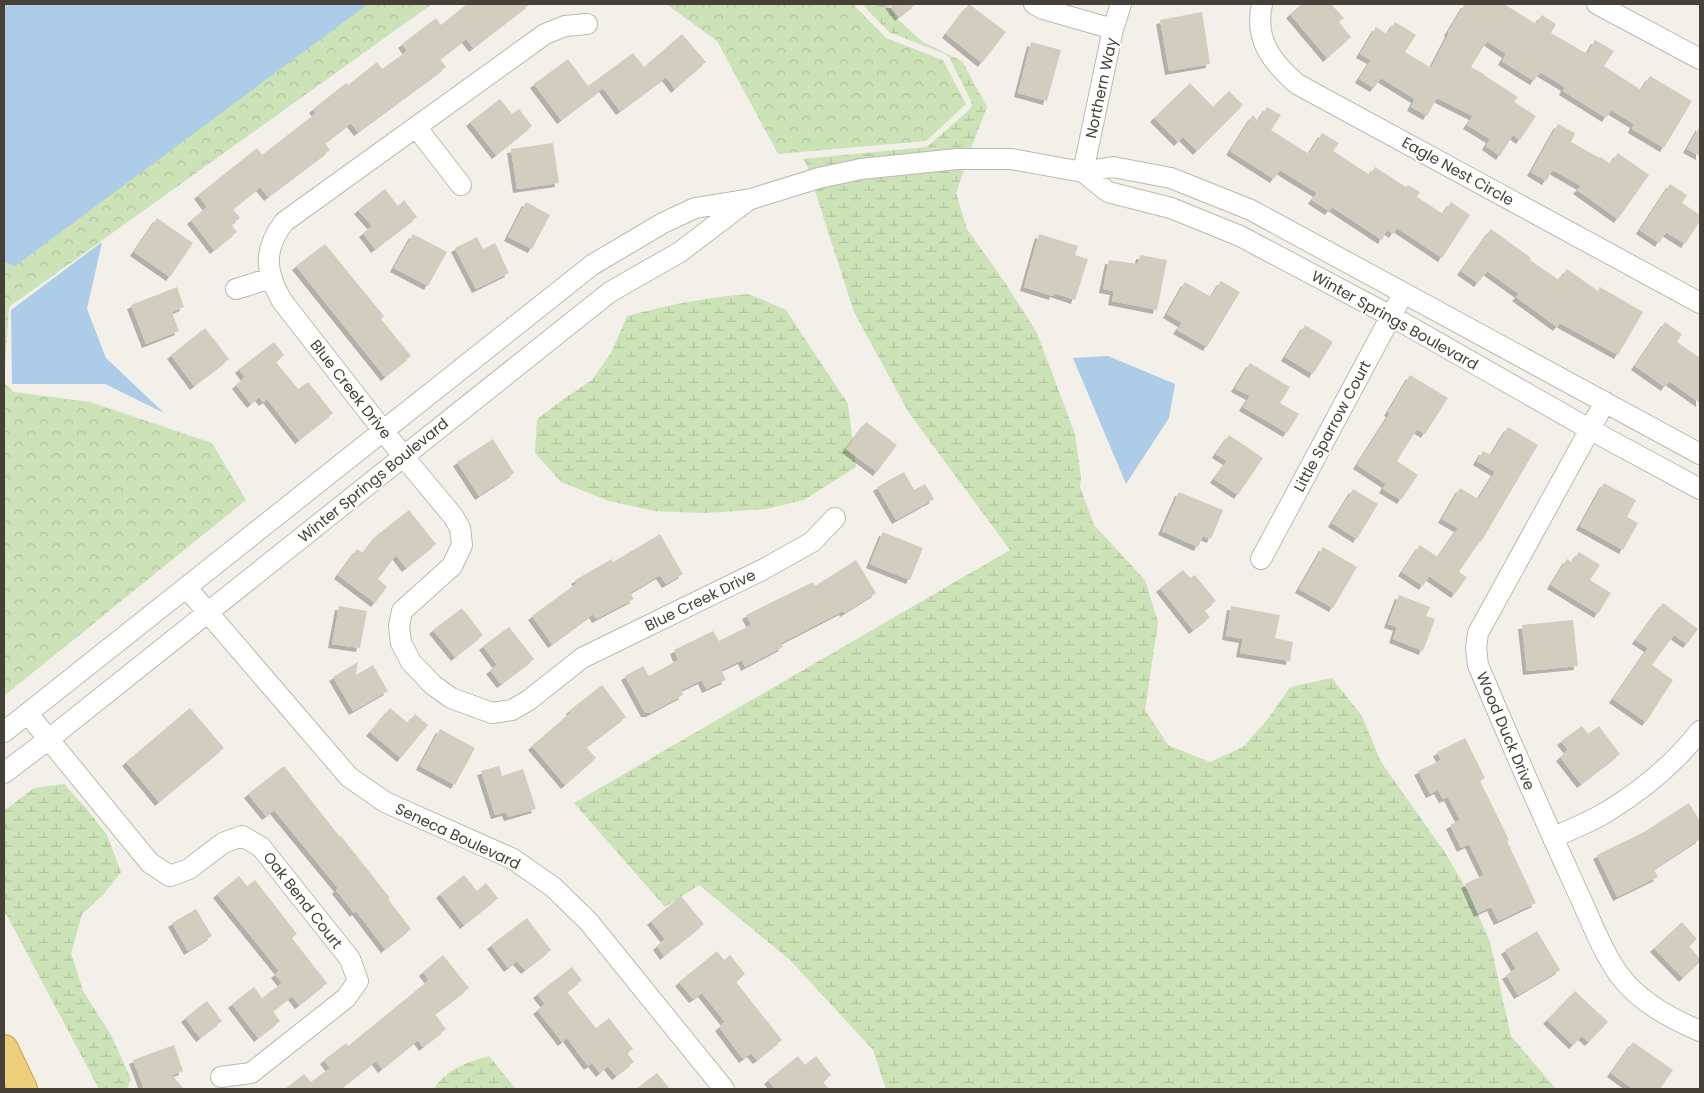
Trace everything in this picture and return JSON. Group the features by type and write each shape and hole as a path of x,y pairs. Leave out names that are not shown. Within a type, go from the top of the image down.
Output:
{"highway":[{"path":"4,1049 23,1089"}],"street":[{"path":"1034,4 1043,9 1114,29"},
{"name":"Northern Way","path":"1083,172 1121,4"},
{"name":"Eagle Nest Circle","path":"1262,4 1260,13 1262,35 1269,53 1278,67 1297,84 1700,303"},
{"path":"1597,4 1700,59"},
{"name":"Blue Creek Drive","path":"587,24 564,26 545,34 284,222 277,231 270,246 268,259 271,278 282,301 403,456 453,516 460,528 462,545 452,566 402,610 399,626 401,643 411,662 433,685 451,698 492,713 512,710 529,700 582,658 762,570 812,542 835,518"},
{"path":"416,127 461,185"},
{"name":"Winter Springs Boulevard","path":"4,732 592,265 663,223 695,208 751,199 819,178 861,169 957,159 1011,159 1083,172 1113,167 1171,178 1251,210 1700,454"},
{"name":"Winter Springs Boulevard","path":"1083,172 1108,192 1171,208 1240,236 1391,316 1591,430 1700,489"},
{"name":"Winter Springs Boulevard","path":"4,773 610,292 680,252 751,199"},
{"path":"236,289 271,278"},
{"path":"574,279 596,304"},
{"name":"Little Sparrow Court","path":"1260,560 1404,292"},
{"name":"Wood Duck Drive","path":"1605,402 1478,633 1476,648 1478,666 1552,838 1604,947 1620,976 1640,996 1677,1021 1700,1031"},
{"name":"Seneca Boulevard","path":"186,588 349,777 385,802 513,858 553,887 588,921 724,1089"},
{"name":"Oak Bend Court","path":"28,714 150,863 170,876 189,869 224,843 242,836 261,847 350,959 358,981 346,998 250,1073 221,1077"},
{"path":"1552,838 1607,812 1653,780 1682,754 1700,731"}],"green space":[{"path":"4,4 432,4 9,307 4,383"},
{"path":"666,4 853,4 886,38 943,60 966,104 926,141 778,154 717,41"},
{"path":"862,4 888,4 897,19 923,42 962,61 987,107 970,151 809,172 806,163 802,159 927,147 970,109 972,105 949,57 889,32"},
{"path":"965,167 956,193 967,229 1006,284 1037,333 1075,434 1081,478 1080,487 1094,525 1145,580 1158,622 1145,710 1168,745 1210,762 1243,747 1267,720 1290,687 1332,678 1362,716 1381,762 1446,854 1469,894 1490,942 1511,1036 1556,1089 886,1089 873,1050 790,960 699,885 665,907 574,803 1010,550 909,413 854,312 814,188 863,177"},
{"path":"749,294 786,310 848,404 856,467 804,500 766,509 704,513 654,511 609,501 561,482 535,453 537,419 592,380 611,353 627,316 688,302"},
{"path":"4,383 14,392 90,402 212,443 246,500 4,696"},
{"path":"64,784 107,835 121,872 103,895 82,914 71,953 83,991 111,1035 131,1079 127,1089 99,1089 4,910 4,811 34,788"},
{"path":"489,1056 516,1089 434,1089 451,1071"}],"water":[{"path":"4,4 368,4 15,266 4,262"},
{"path":"102,242 87,309 106,358 164,413 105,384 12,384 11,310"},
{"path":"1108,356 1175,384 1169,418 1126,484 1073,358"}],"building":[{"path":"467,4 530,4 473,48 466,39 440,59 446,67 358,132 351,123 325,143 330,150 268,197 260,187 233,209 240,218 231,224 237,232 214,250 191,220 207,207 198,195 257,148 262,155 316,113 313,109 346,83 348,85 377,62 382,69 407,51 402,44 436,18 441,25"},
{"path":"889,4 916,4 899,17"},
{"path":"969,4 1006,32 982,63 946,34"},
{"path":"1302,4 1331,4 1344,18 1339,22 1351,37 1327,58 1290,14"},
{"path":"1465,4 1504,4 1536,24 1542,15 1556,24 1551,33 1587,54 1595,40 1614,51 1604,66 1641,90 1650,76 1692,101 1664,148 1632,129 1634,124 1611,110 1606,118 1563,91 1565,87 1540,72 1534,81 1502,61 1506,54 1487,41 1471,67 1518,97 1514,102 1536,116 1520,140 1513,135 1500,156 1486,146 1490,139 1467,125 1473,116 1437,98 1427,116 1411,107 1415,99 1381,78 1374,88 1359,79 1371,60 1360,54 1376,27 1387,34 1395,22 1416,35 1405,52 1431,68 1448,32"},
{"path":"1202,12 1210,64 1169,71 1160,20"},
{"path":"682,34 706,62 675,89 666,77 620,111 603,88 561,120 534,84 568,59 588,86 633,53 644,67"},
{"path":"1031,42 1061,50 1047,101 1018,93"},
{"path":"1190,83 1213,107 1229,91 1243,105 1197,151 1183,137 1178,142 1154,118"},
{"path":"500,99 512,114 519,109 532,126 496,155 470,122"},
{"path":"1267,107 1281,115 1271,130 1309,154 1322,133 1339,143 1333,151 1370,175 1375,167 1406,187 1408,185 1420,192 1417,197 1443,214 1451,202 1470,215 1442,258 1397,228 1393,234 1387,230 1382,240 1332,207 1329,211 1312,200 1317,193 1280,170 1274,179 1230,151 1253,115 1258,121"},
{"path":"1558,124 1575,133 1571,142 1601,157 1610,164 1618,153 1649,175 1618,219 1577,190 1581,186 1553,170 1546,181 1531,172"},
{"path":"1700,126 1700,156 1687,149"},
{"path":"553,143 559,183 517,189 511,149"},
{"path":"1670,184 1687,195 1682,203 1700,215 1700,221 1685,244 1666,232 1659,243 1640,230"},
{"path":"385,189 398,206 404,200 417,217 375,249 363,233 372,226 358,210"},
{"path":"526,202 550,215 532,249 508,237"},
{"path":"157,218 193,243 170,277 134,252"},
{"path":"1491,229 1559,280 1567,269 1598,291 1600,287 1643,312 1618,355 1560,323 1557,327 1516,297 1519,294 1487,271 1478,283 1461,271"},
{"path":"413,234 447,252 428,286 394,268"},
{"path":"1039,234 1078,246 1075,255 1088,259 1075,300 1054,293 1053,296 1024,287"},
{"path":"477,237 483,249 495,243 509,273 476,289 455,248"},
{"path":"325,244 384,316 381,319 411,356 385,377 296,266"},
{"path":"1140,255 1167,260 1157,310 1112,301 1114,291 1103,289 1109,260 1138,264"},
{"path":"1221,281 1240,292 1207,347 1177,330 1182,323 1167,314 1185,282 1211,297"},
{"path":"177,287 184,307 172,312 179,331 146,344 131,305"},
{"path":"1665,322 1682,334 1677,342 1700,358 1700,403 1669,381 1665,387 1635,366"},
{"path":"1305,325 1333,342 1313,374 1285,357"},
{"path":"205,328 229,359 194,386 171,355"},
{"path":"274,342 284,355 276,362 298,389 308,382 333,413 299,440 267,399 263,402 259,397 251,404 236,385 245,377 239,369"},
{"path":"1250,363 1290,387 1280,403 1299,414 1287,433 1243,407 1250,396 1235,388"},
{"path":"1410,375 1448,398 1425,434 1417,429 1397,461 1418,475 1401,500 1383,489 1386,484 1357,465 1390,413 1388,412"},
{"path":"866,422 897,445 877,472 846,449"},
{"path":"1508,427 1538,445 1481,542 1459,572 1467,577 1455,594 1429,576 1423,586 1402,572 1420,545 1438,557 1458,528 1442,519 1460,488 1478,499 1495,472 1477,461 1483,451 1491,455"},
{"path":"1229,435 1263,458 1238,495 1214,479 1227,461 1216,454"},
{"path":"493,439 514,473 479,496 457,462"},
{"path":"904,472 914,490 925,484 934,499 896,520 877,487"},
{"path":"1604,483 1636,500 1627,517 1638,523 1623,550 1580,526"},
{"path":"1353,489 1378,504 1357,539 1332,523"},
{"path":"1179,492 1223,510 1211,539 1203,536 1198,547 1162,531"},
{"path":"409,510 436,544 406,568 396,555 378,579 387,587 375,603 338,575 357,549 363,553 377,535"},
{"path":"883,532 923,548 910,580 870,564"},
{"path":"660,534 683,574 666,584 660,575 630,593 634,599 596,619 593,614 552,644 532,616 577,583 575,580 612,559 613,562"},
{"path":"1323,547 1357,567 1333,608 1299,589"},
{"path":"1579,552 1600,565 1590,580 1611,593 1598,614 1551,585 1567,559 1572,562"},
{"path":"856,560 876,593 844,613 843,611 781,643 783,647 745,667 742,660 721,670 726,680 706,689 702,680 681,690 683,695 650,713 645,713 625,676 643,666 649,676 678,660 674,650 713,631 719,641 751,625 746,615 813,582 815,586"},
{"path":"1183,570 1190,578 1195,575 1216,601 1204,610 1210,617 1193,630 1160,588"},
{"path":"1399,595 1430,607 1426,616 1435,619 1423,651 1393,639 1397,627 1388,624"},
{"path":"1663,603 1698,629 1687,644 1674,635 1652,665 1673,680 1646,722 1613,699 1648,648 1636,640"},
{"path":"339,606 367,611 360,648 332,644"},
{"path":"1231,606 1280,615 1275,638 1293,642 1290,661 1240,653 1243,639 1226,636"},
{"path":"462,608 483,635 455,657 433,630"},
{"path":"1573,620 1578,666 1527,671 1522,625"},
{"path":"509,627 534,659 501,684 490,670 497,665 483,646"},
{"path":"358,662 356,675 373,665 388,691 353,711 333,677"},
{"path":"602,685 626,717 586,747 596,758 565,785 532,746 571,712 570,710"},
{"path":"190,708 224,748 159,802 126,762"},
{"path":"390,708 408,723 415,714 428,725 401,758 370,732"},
{"path":"1582,726 1588,734 1599,726 1620,754 1581,784 1560,757 1568,750 1561,741"},
{"path":"440,729 475,748 455,785 420,766"},
{"path":"1465,738 1485,778 1480,781 1509,840 1507,841 1536,903 1498,921 1491,907 1478,913 1465,884 1484,875 1469,844 1461,848 1450,825 1460,820 1448,797 1443,799 1438,790 1430,794 1418,771 1441,760 1437,752"},
{"path":"284,766 390,898 388,899 411,929 385,949 356,911 354,913 336,890 338,888 274,810 266,816 248,794"},
{"path":"499,766 502,776 523,769 536,809 508,817 506,812 495,815 481,771"},
{"path":"1689,803 1700,821 1700,839 1654,869 1658,877 1617,897 1597,855 1644,832"},
{"path":"464,875 477,891 486,883 498,898 464,925 440,894"},
{"path":"239,876 247,886 255,880 297,934 292,938 327,983 299,1005 292,996 273,1011 280,1021 258,1038 232,1004 254,987 262,998 282,983 275,974 279,971 217,894"},
{"path":"681,896 704,924 664,956 657,946 665,939 651,921"},
{"path":"196,909 212,936 188,951 172,923"},
{"path":"527,918 551,950 525,970 517,961 508,968 491,945"},
{"path":"1682,922 1697,939 1689,946 1700,959 1700,962 1683,978 1654,948"},
{"path":"1537,931 1560,970 1518,995 1506,975 1516,969 1505,950"},
{"path":"717,951 724,960 730,955 745,974 736,982 782,1040 757,1060 751,1053 743,1059 719,1027 725,1022 702,993 693,999 679,982"},
{"path":"443,955 469,988 435,1014 446,1029 423,1047 418,1040 382,1069 376,1061 340,1089 285,1089 304,1074 311,1082 330,1068 324,1060 346,1043 348,1046 429,980 423,972"},
{"path":"572,967 582,980 567,992 596,1028 609,1018 633,1049 627,1053 634,1062 616,1076 608,1066 600,1073 592,1063 588,1066 567,1038 562,1042 537,1010 545,1004 537,994"},
{"path":"1575,991 1608,1022 1589,1042 1582,1036 1573,1045 1547,1020"},
{"path":"207,1001 222,1021 200,1038 185,1018"},
{"path":"1633,1042 1673,1070 1660,1089 1633,1089 1611,1073"},
{"path":"174,1045 183,1071 172,1075 184,1089 144,1089 133,1060"},
{"path":"798,1056 805,1065 816,1056 831,1075 823,1082 829,1089 775,1089 768,1080"},
{"path":"657,1073 670,1089 636,1089"}]}
